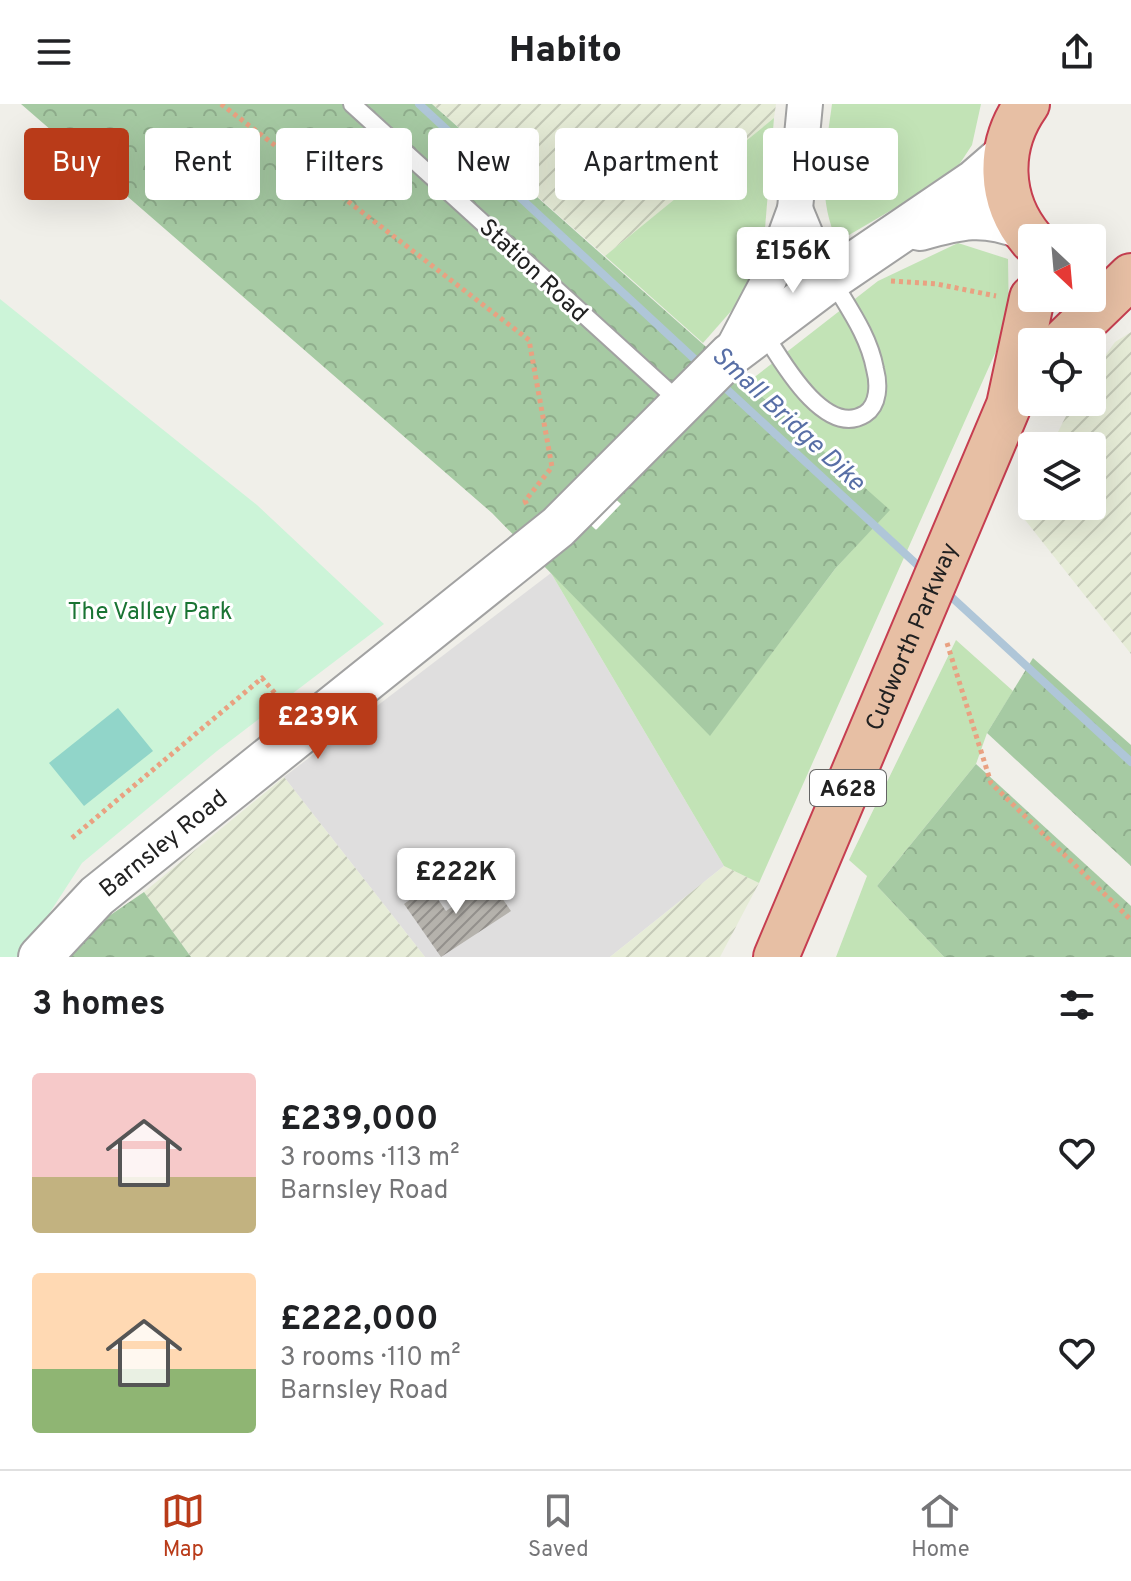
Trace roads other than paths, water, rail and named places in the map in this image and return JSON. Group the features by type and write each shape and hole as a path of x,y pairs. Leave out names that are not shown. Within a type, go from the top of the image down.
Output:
{"highway":[{"path":"1011,126 1007,191 1022,224"},
{"path":"1106,274 1131,273"},
{"path":"1077,328 1131,273"},
{"name":"Cudworth Parkway","path":"776,957 933,630 956,523 1018,396"}],"street":[{"path":"746,342 795,209 805,104"},
{"name":"Barnsley Road","path":"40,957 97,896 550,533 688,395 746,342 831,279 975,181 1011,126"},
{"path":"795,209 812,250 831,279"},
{"path":"899,234 980,217 998,218 1018,230"}],"lane":[{"name":"Station Road","path":"352,104 688,395"},
{"path":"746,342 794,377 833,417 850,420 867,413 877,398 876,371 866,338 831,279"}],"waterway":[{"name":"Small Bridge Dike","path":"419,104 701,365"},
{"name":"Small Bridge Dike","path":"720,383 925,572"},
{"name":"Small Bridge Dike","path":"946,592 1131,762"}],"park label":[{"name":"The Valley Park","path":"150,611"}]}
